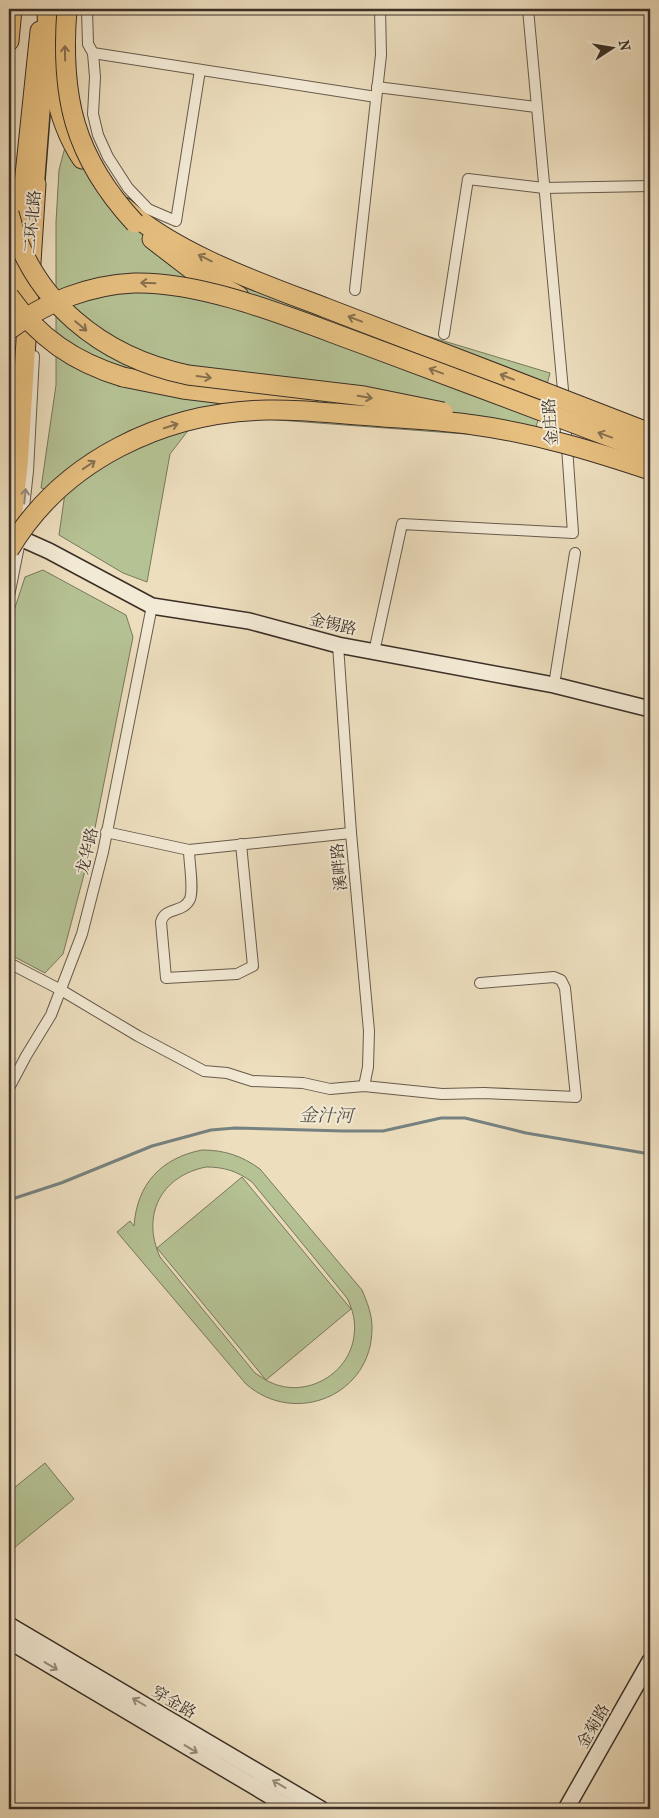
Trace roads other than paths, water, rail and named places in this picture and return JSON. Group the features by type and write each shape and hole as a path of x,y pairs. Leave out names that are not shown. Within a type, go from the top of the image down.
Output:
{"highway":[{"path":"9,41 12,9"},
{"path":"9,329 42,9"},
{"path":"47,9 54,82 68,132 78,153 92,173 127,210 177,243 242,275 650,433"},
{"path":"67,9 66,71 68,97 74,121 94,168 116,201 145,233 191,269 243,298 298,321"},
{"path":"13,544 36,184"},
{"path":"9,213 24,254 36,276 51,296 68,315 86,330 114,349 134,359 166,370 194,376 357,395 420,407 505,427 650,470"},
{"path":"9,329 40,309 73,294 104,286 135,283 167,285 200,291 236,300 298,321 650,452"},
{"path":"9,296 27,319 60,349 90,366 123,377 183,389 459,423 525,434 606,456"},
{"path":"13,544 35,513 75,475 99,458 125,444 152,432 180,423 223,414 266,410 294,410 459,423"}],"main road":[{"name":"二环北路","path":"9,435 36,184 47,9"}],"street":[{"path":"87,9 88,44 93,53 95,77 93,114 98,135 108,157 128,188 148,209 176,221 200,70"},
{"path":"355,290 381,55 380,9"},
{"name":"金庄路","path":"374,652 402,524 573,533 562,364 528,9"},
{"path":"93,53 200,70 377,92 536,107"},
{"path":"444,334 468,179 544,188 650,186"},
{"path":"9,596 13,544"},
{"name":"金锡路","path":"13,544 49,551 152,606 249,621 338,645 554,685 650,709"},
{"path":"554,685 575,553"},
{"name":"龙华路","path":"9,1088 51,1016 82,934 106,832 152,606"},
{"name":"溪畔路","path":"338,645 350,832 369,1031 368,1067 364,1086"},
{"path":"106,832 188,850 350,832"},
{"path":"188,850 191,890 189,900 181,908 164,914 161,922 166,978 237,974 253,966 241,844"},
{"path":"9,963 61,990 138,1036 204,1071 227,1073 252,1081 303,1083 330,1089 364,1086 442,1094 484,1093 576,1098 565,988 561,980 554,977 480,983"},
{"name":"穿金路","path":"9,1625 322,1809"},
{"name":"穿金路","path":"9,1642 292,1809"},
{"name":"金菊路","path":"566,1809 650,1661"}],"waterway":[{"name":"金汁河","path":"9,1200 61,1183 152,1146 211,1130 235,1128 383,1131 441,1118 465,1118 526,1133 650,1154"}]}
